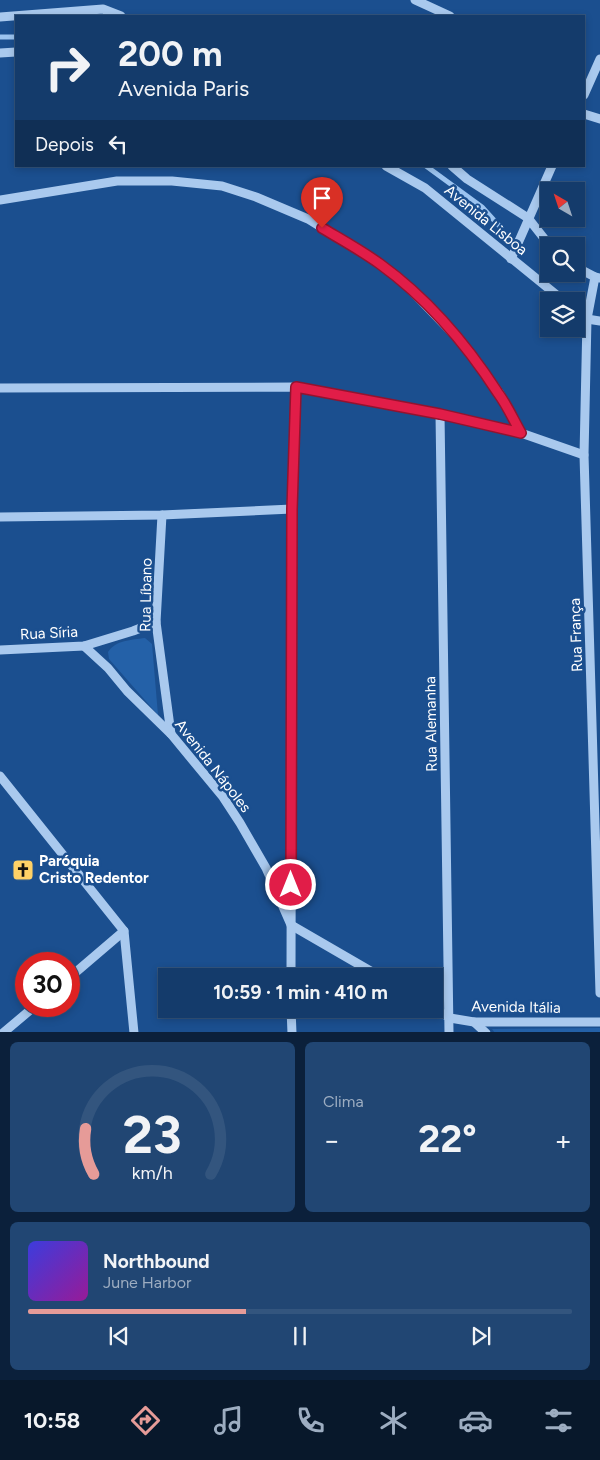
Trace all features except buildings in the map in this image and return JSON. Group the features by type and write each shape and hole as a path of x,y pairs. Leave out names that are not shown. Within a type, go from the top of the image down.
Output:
{"street":[{"path":"415,0 448,15"},
{"path":"23,15 103,8 119,15"},
{"path":"0,17 15,16"},
{"path":"0,53 15,52"},
{"path":"587,79 600,59"},
{"path":"585,114 600,119"},
{"name":"Avenida Lisboa","path":"388,167 425,188 553,292"},
{"name":"Avenida Lisboa","path":"453,167 528,218 543,237"},
{"path":"511,259 552,167"},
{"path":"0,200 117,181 172,181 222,186 256,197 308,219 379,263 406,285 452,332 477,362 500,394 521,433"},
{"path":"585,272 597,277"},
{"name":"Rua França","path":"597,277 587,319 584,455 600,993"},
{"path":"587,319 600,321"},
{"path":"0,388 296,387 440,414 521,433 584,455"},
{"path":"291,968 292,509 296,387"},
{"name":"Rua Alemanha","path":"440,414 449,1032"},
{"path":"0,517 162,515 292,509"},
{"name":"Rua Líbano","path":"162,515 156,622 172,734"},
{"name":"Rua Síria","path":"0,650 84,646 156,622"},
{"name":"Avenida Nápoles","path":"84,646 172,734 223,797 266,868 291,925"},
{"path":"0,776 124,931 134,1032"},
{"path":"291,925 365,968"},
{"path":"80,969 124,931"},
{"name":"Avenida Itália","path":"443,1014 450,1018 474,1022 600,1022"},
{"path":"4,1032 22,1017"},
{"path":"292,1018 292,1032"},
{"path":"474,1022 486,1032"}],"shaded area":[{"path":"145,638 152,644 158,715 109,659 108,652 115,645 124,641"},
{"path":"600,1028 600,1032 494,1032 492,1029"}],"waterway":[{"path":"0,37 15,37"},
{"path":"427,167 482,207 501,228"}],"place":[{"name":"Paróquia Cristo Redentor","path":"23,870"}],"route":[{"path":"291,885 292,509 296,387 440,414 521,433 500,394 477,362 439,318 406,285 379,263 322,228"}]}
